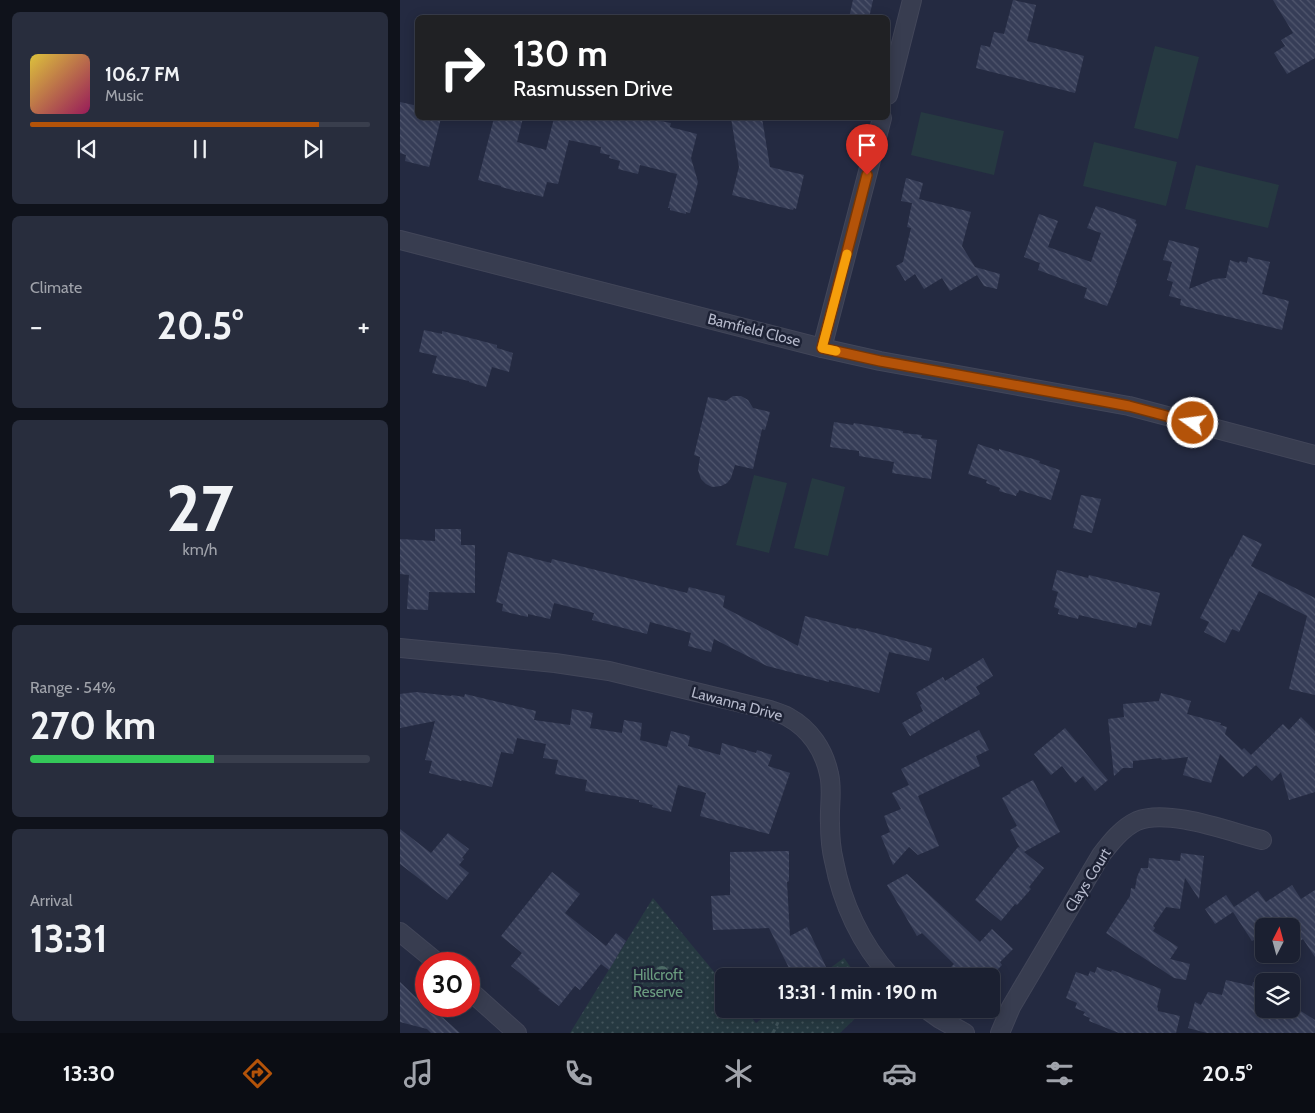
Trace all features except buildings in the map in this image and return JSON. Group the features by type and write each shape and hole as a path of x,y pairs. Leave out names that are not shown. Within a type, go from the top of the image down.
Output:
{"street":[{"path":"890,87 912,0"},
{"path":"822,348 881,120"},
{"name":"Bamfield Close","path":"400,240 822,348 880,361 1129,406 1315,455"},
{"name":"Lawanna Drive","path":"400,648 555,663 609,671 770,710 787,716 814,738 822,752 830,774 831,841 840,888 844,901 861,936 884,968"},
{"name":"Clays Court","path":"1000,1033 1011,1007 1101,856 1116,836 1138,821 1157,816 1177,817 1262,840"},
{"path":"400,932 424,952"},
{"path":"480,1000 517,1033"},
{"path":"939,1018 965,1033"}],"path":[{"path":"773,1033 780,1018"}],"green space":[{"path":"1155,46 1199,57 1178,139 1134,128"},
{"path":"921,112 1004,131 994,175 911,155"},
{"path":"1094,142 1177,162 1166,206 1083,186"},
{"path":"1196,165 1279,185 1268,228 1185,209"},
{"path":"754,475 787,483 769,553 736,545"},
{"path":"812,478 845,487 828,556 794,548"},
{"name":"Hillcroft Reserve","path":"653,898 715,973 715,1018 752,1018 756,1023 763,1018 856,1018 840,1033 570,1033"},
{"path":"844,958 851,968 830,968"}],"slow traffic":[{"path":"836,351 822,348 847,254"}],"route":[{"path":"867,175 822,348 880,361 1129,406 1193,423"}]}
